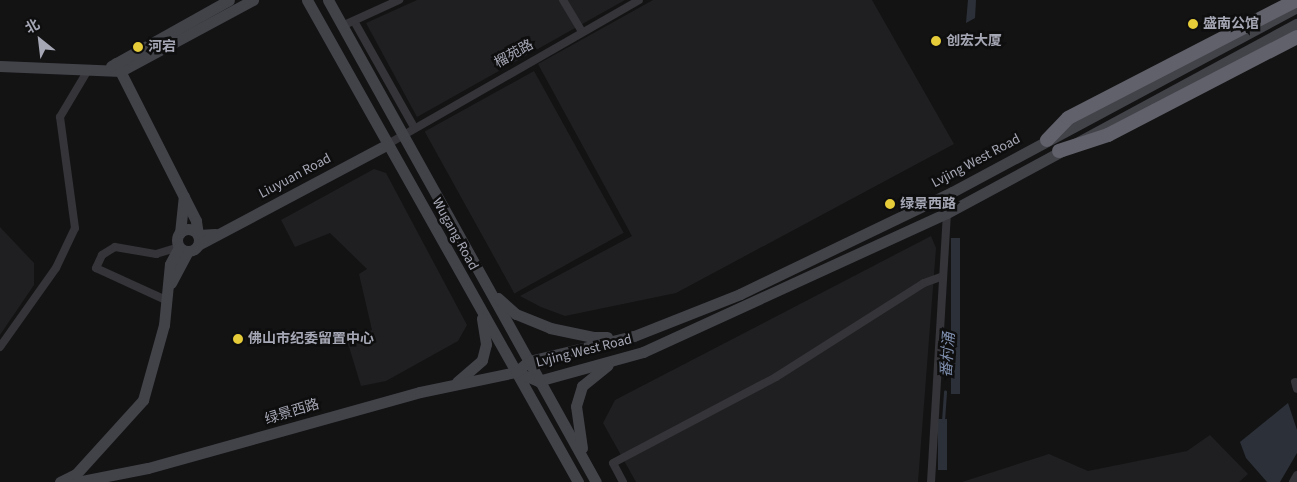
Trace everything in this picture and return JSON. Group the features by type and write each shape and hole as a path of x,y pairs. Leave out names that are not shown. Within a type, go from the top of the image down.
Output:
{"highway":[{"path":"1047,140 1068,118 1297,0"},
{"path":"1059,151 1108,135 1297,37"}],"main road":[{"path":"118,67 229,0"},
{"path":"0,66 88,70 118,67 253,0"},
{"name":"Wugang Road","path":"307,0 578,482"},
{"name":"Wugang Road","path":"328,0 529,361 538,381 596,482"},
{"name":"Lvjing West Road","path":"1297,8 1102,110 952,192 740,294 634,336 529,361 516,372 538,381 643,352 947,213 1297,24"},
{"path":"60,482 76,474 143,400 168,295 191,244 196,221 118,67"},
{"name":"Liuyuan Road","path":"191,244 216,234 388,144"},
{"path":"184,195 180,232 177,239 191,244"},
{"path":"180,232 190,229 191,244"},
{"path":"489,290 516,314 550,328 593,337 634,336"},
{"path":"453,385 472,372 482,360 486,344 478,305"},
{"path":"587,467 578,437 576,406 582,386 616,360"},
{"name":"绿景西路","path":"76,482 113,475 453,385 516,372"},
{"path":"98,451 94,464 100,471 113,475"}],"street":[{"path":"342,26 399,0"},
{"path":"563,0 582,32"},
{"name":"榴苑路","path":"388,144 403,133 582,32 624,4 639,0"},
{"path":"354,21 414,127"},
{"path":"0,346 56,268 76,228 60,117 88,70"},
{"path":"931,482 947,213"},
{"path":"168,295 96,268 102,255 115,248 156,254 191,244"},
{"path":"623,482 613,463 776,377 924,283 943,276"},
{"path":"1293,482 1297,475"}],"shaded area":[{"path":"417,0 625,0 417,117 366,23"},
{"path":"653,0 872,0 954,144 676,293 565,316 541,307 520,296 632,236 538,64"},
{"path":"534,71 624,233 514,293 425,132"},
{"path":"374,169 386,173 467,325 458,341 386,381 361,386 346,337 372,330 359,274 367,269 330,233 295,247 281,220"},
{"path":"0,227 34,263 34,285 0,335"},
{"path":"931,236 936,248 918,482 636,482 603,423 615,400"},
{"path":"1210,435 1248,474 1239,482 962,482 1049,454 1088,471 1187,451"}],"water":[{"path":"968,0 976,0 975,18 966,23"},
{"path":"951,238 960,238 960,394 951,394"},
{"path":"1288,403 1297,430 1297,453 1280,482 1267,482 1246,458 1240,442"},
{"path":"938,419 947,419 947,470 938,470"}],"waterway":[{"name":"番村涌","path":"943,421 945,392"}],"place":[{"name":"盛南公馆","path":"1193,24"},
{"name":"创宏大厦","path":"936,41"},
{"name":"河宕","path":"138,47"},
{"name":"绿景西路","path":"890,204"},
{"name":"佛山市纪委留置中心","path":"238,339"}]}
